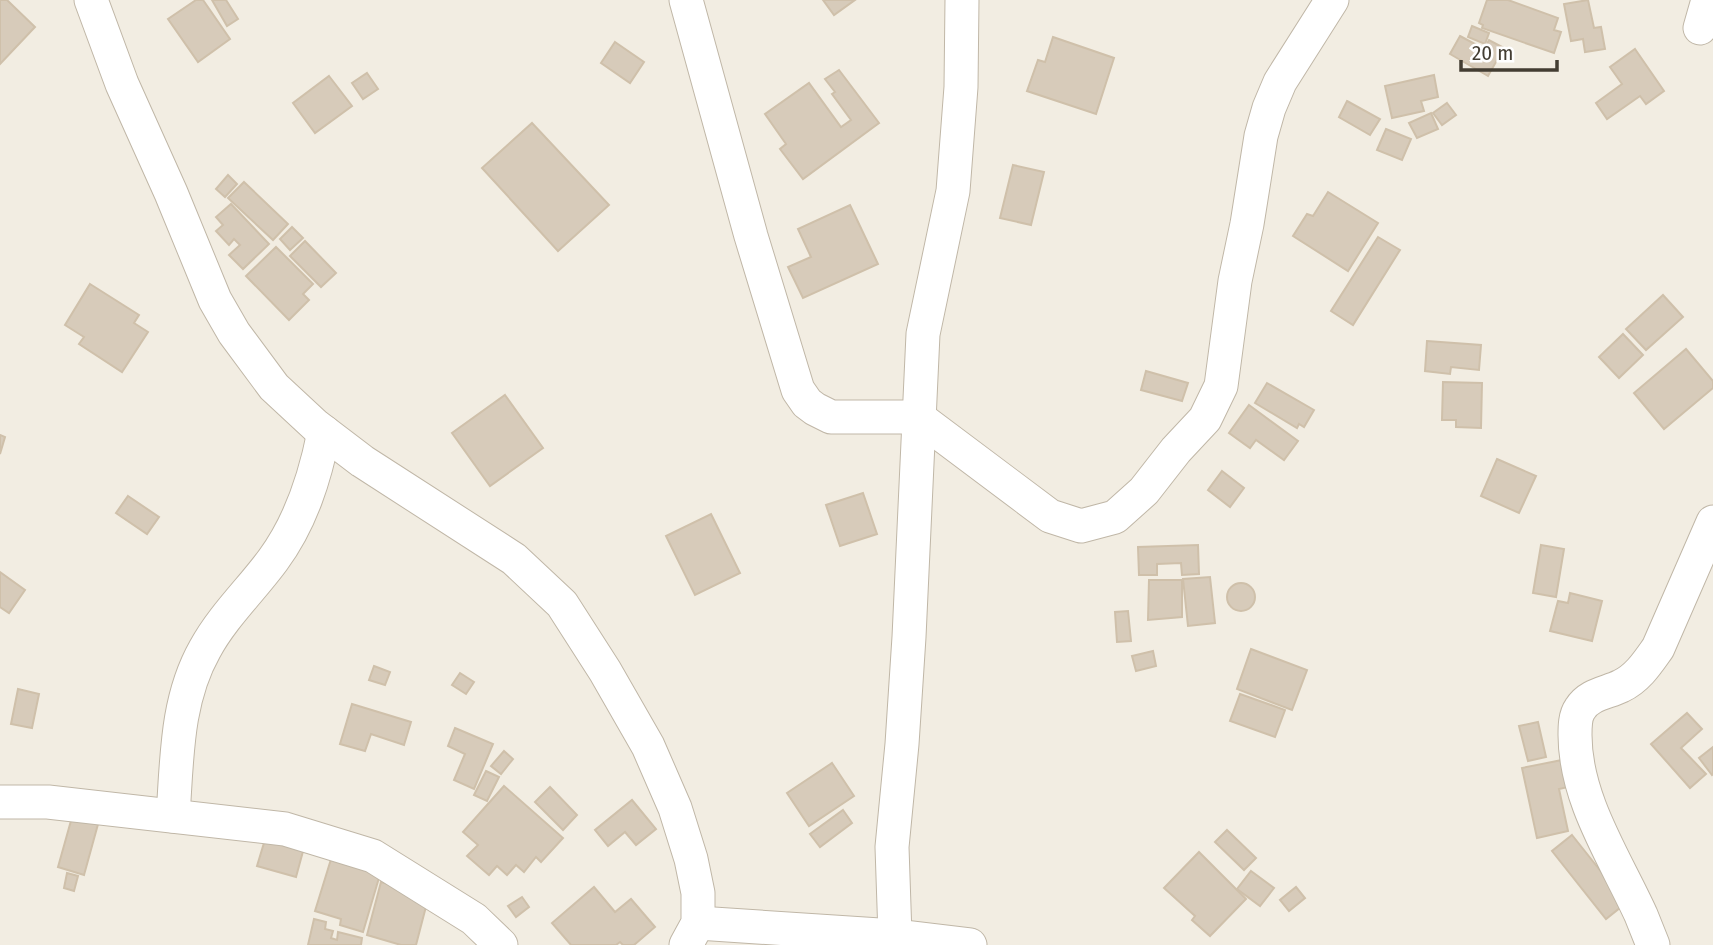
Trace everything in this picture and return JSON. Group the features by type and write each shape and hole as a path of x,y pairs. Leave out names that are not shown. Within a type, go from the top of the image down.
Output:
{"street":[{"path":"90,0 122,85 215,300 234,333 274,387 324,432 362,461 514,559 562,604 648,746 675,808 698,892 692,934 877,938 970,945"},
{"path":"687,0 751,236 798,390 807,403 831,417 918,417 1050,516 1081,526 1115,517 1144,491 1205,419 1222,386 1235,281 1266,117 1280,82 1332,0"},
{"path":"877,938 892,847 902,744 923,334 953,191 961,87 962,0"},
{"path":"173,816 180,725 187,690 204,650 222,621 273,559 295,525 317,466 324,432"},
{"path":"1653,945 1588,803 1578,766 1576,722 1579,710 1589,700 1602,692 1620,687 1647,665 1664,636 1713,522"},
{"path":"0,802 48,802 285,829 373,856 474,919 501,945"}],"building":[{"path":"0,0 7,0 35,27 0,64"},
{"path":"196,0 203,0 230,39 198,62 168,19"},
{"path":"212,0 226,0 238,19 227,26"},
{"path":"823,0 855,0 834,15"},
{"path":"1487,0 1508,0 1558,18 1554,30 1561,32 1554,53 1482,28 1483,25 1479,23"},
{"path":"1588,0 1594,28 1601,27 1605,49 1585,52 1583,39 1571,41 1564,4"},
{"path":"1472,26 1489,33 1485,44 1468,37"},
{"path":"1460,36 1484,49 1489,40 1504,48 1488,76 1450,54"},
{"path":"1053,37 1114,58 1096,114 1027,91 1038,60 1045,62"},
{"path":"615,42 644,62 630,83 601,63"},
{"path":"1635,49 1664,91 1646,104 1640,96 1607,119 1596,103 1622,84 1610,67"},
{"path":"839,70 879,123 803,179 780,149 786,144 765,114 809,83 841,127 851,120 832,94 835,92 825,79"},
{"path":"367,73 378,89 363,99 352,83"},
{"path":"1434,75 1438,97 1421,101 1424,111 1392,118 1385,86"},
{"path":"329,76 352,106 315,133 293,103"},
{"path":"1347,101 1380,119 1370,135 1339,117"},
{"path":"1447,103 1456,115 1442,125 1433,113"},
{"path":"1431,113 1438,129 1417,138 1409,123"},
{"path":"532,123 609,205 558,251 482,168"},
{"path":"1386,129 1411,139 1402,160 1377,150"},
{"path":"1013,165 1044,172 1031,225 1000,218"},
{"path":"228,175 237,184 225,197 216,189"},
{"path":"244,182 288,224 273,240 228,198"},
{"path":"1328,192 1378,223 1348,271 1293,236 1307,214 1313,216"},
{"path":"231,204 269,244 243,269 229,255 240,245 234,239 229,245 216,231 223,225 216,217"},
{"path":"850,205 878,264 803,298 788,267 811,257 798,229"},
{"path":"292,227 303,238 290,250 280,239"},
{"path":"1378,237 1400,250 1353,325 1331,311"},
{"path":"305,241 336,273 321,287 290,256"},
{"path":"276,247 313,284 303,294 309,300 289,320 246,276"},
{"path":"90,284 139,315 134,323 148,332 122,372 79,344 84,337 65,325"},
{"path":"1663,295 1683,317 1646,350 1626,329"},
{"path":"1623,334 1643,355 1619,378 1599,357"},
{"path":"1427,341 1481,345 1479,370 1451,367 1450,374 1425,371"},
{"path":"1686,349 1713,381 1713,388 1664,429 1634,393"},
{"path":"1146,371 1188,383 1182,401 1141,390"},
{"path":"1443,382 1482,383 1481,428 1456,427 1456,420 1442,420"},
{"path":"1267,383 1314,410 1304,427 1299,424 1297,428 1255,403"},
{"path":"505,395 543,448 490,486 452,433"},
{"path":"1249,405 1298,441 1284,460 1256,440 1250,448 1229,433"},
{"path":"0,435 5,437 0,454"},
{"path":"1497,459 1536,476 1519,513 1481,496"},
{"path":"1222,471 1244,488 1230,507 1208,490"},
{"path":"863,493 877,534 840,546 826,505"},
{"path":"128,496 159,517 147,534 116,513"},
{"path":"711,514 740,573 695,595 666,536"},
{"path":"1198,545 1199,574 1182,575 1181,563 1157,564 1157,575 1139,575 1138,547"},
{"path":"1541,545 1564,549 1556,597 1533,593"},
{"path":"0,572 25,590 9,613 0,607"},
{"path":"1210,577 1215,623 1188,626 1183,579"},
{"path":"1149,580 1182,580 1182,617 1148,620"},
{"path":"1241,583 1251,587 1255,597 1251,607 1241,611 1231,607 1227,597 1231,587"},
{"path":"1570,593 1602,601 1592,641 1550,631 1558,601 1568,603"},
{"path":"1128,611 1131,641 1117,642 1115,612"},
{"path":"1251,649 1307,670 1292,710 1237,689"},
{"path":"1153,651 1156,666 1136,671 1132,656"},
{"path":"374,666 390,672 385,685 369,680"},
{"path":"460,673 474,682 466,694 452,685"},
{"path":"18,689 39,694 32,728 11,724"},
{"path":"1240,694 1285,710 1275,737 1230,721"},
{"path":"352,704 411,722 404,745 371,734 365,751 340,744"},
{"path":"1687,713 1702,729 1681,748 1706,774 1690,788 1651,744"},
{"path":"1538,722 1546,757 1528,761 1519,726"},
{"path":"455,728 493,744 474,789 454,780 465,754 448,746"},
{"path":"1713,747 1713,774 1712,775 1699,758"},
{"path":"504,751 513,759 501,774 491,766"},
{"path":"1562,760 1568,787 1559,789 1568,831 1537,838 1522,768"},
{"path":"832,763 854,796 809,826 787,793"},
{"path":"486,771 499,777 487,801 474,795"},
{"path":"504,786 563,838 541,862 536,857 524,872 516,865 507,875 497,866 489,875 467,856 478,845 463,832"},
{"path":"550,787 577,815 563,830 535,802"},
{"path":"632,800 656,829 636,845 625,832 608,846 595,830"},
{"path":"74,810 100,817 84,875 58,867"},
{"path":"843,810 852,823 820,847 810,834"},
{"path":"1227,830 1256,858 1244,870 1215,842"},
{"path":"267,833 305,844 296,877 257,866"},
{"path":"1572,835 1626,903 1606,919 1552,851"},
{"path":"1199,852 1246,899 1210,936 1192,920 1195,916 1164,888"},
{"path":"332,856 381,871 363,932 340,925 341,919 315,911"},
{"path":"1251,871 1274,888 1260,906 1237,889"},
{"path":"67,873 78,876 74,891 64,888"},
{"path":"381,882 429,895 416,945 401,945 367,935"},
{"path":"594,887 615,912 631,899 655,927 634,945 623,945 620,942 616,945 571,945 552,923"},
{"path":"1296,887 1305,898 1289,911 1280,900"},
{"path":"522,897 529,907 516,917 508,906"},
{"path":"314,919 326,922 325,929 333,931 331,938 337,940 338,932 362,938 361,945 308,945"}]}
